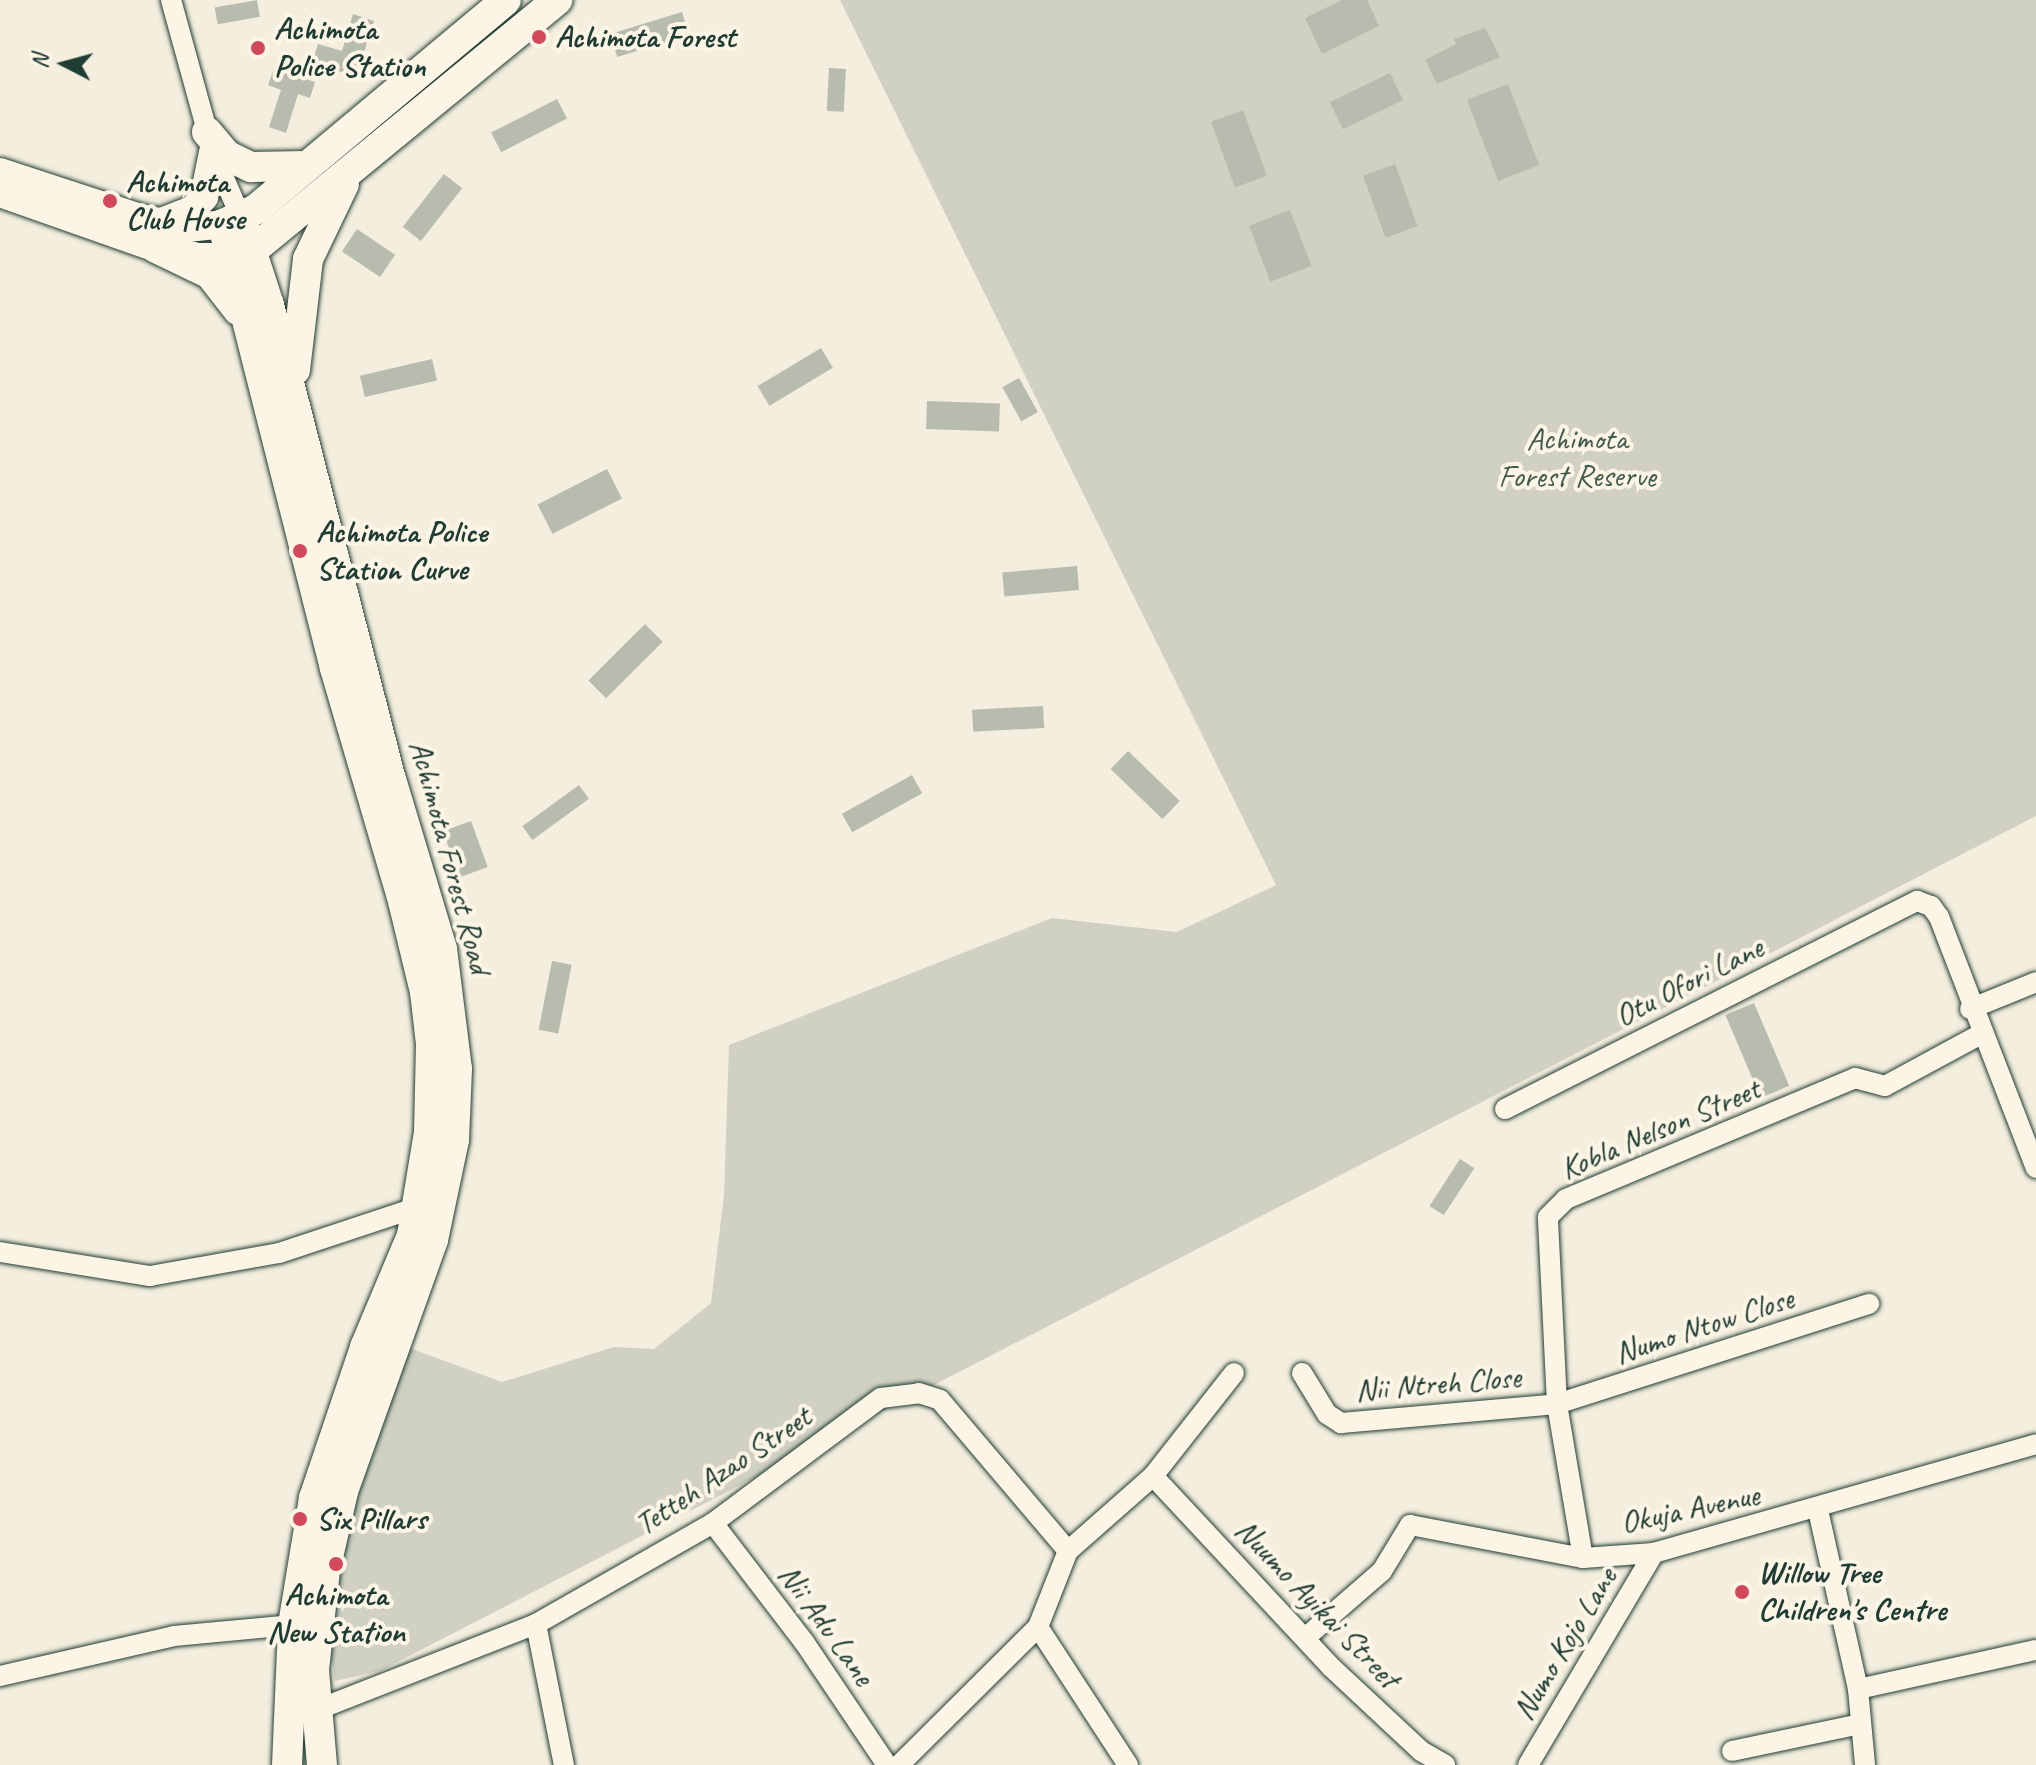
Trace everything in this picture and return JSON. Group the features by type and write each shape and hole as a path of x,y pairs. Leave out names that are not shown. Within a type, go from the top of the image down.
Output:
{"main road":[{"path":"158,235 232,221 306,166 506,0"},
{"path":"0,172 158,235 198,257 242,253 557,0"},
{"path":"210,142 226,155 251,167 306,166"},
{"path":"158,235 204,197 210,142"},
{"path":"293,408 296,324 308,259 318,228 357,163"},
{"path":"0,193 158,235 223,287 249,342"},
{"name":"Achimota Forest Road","path":"232,221 293,408 391,779 442,949 457,1069 454,1140 433,1240 332,1535 317,1630 314,1711 322,1765"},
{"name":"Achimota Forest Road","path":"242,253 249,342 425,992 431,1089 418,1207 405,1257 332,1439 314,1498 293,1625 287,1765"}],"street":[{"path":"171,0 232,221"},
{"name":"Otu Ofori Lane","path":"1505,1109 1917,901 1931,906 1939,917 1970,1009"},
{"path":"2036,982 1970,1009 2036,1168"},
{"name":"Kobla Nelson Street","path":"1583,1558 1557,1404 1552,1256 1545,1228 1556,1207 1855,1078 1885,1086 1981,1034"},
{"path":"0,1252 150,1276 279,1253 418,1207"},
{"name":"Numo Ntow Close","path":"1557,1404 1869,1304"},
{"path":"899,1765 1038,1627 1068,1551 1153,1476 1234,1373"},
{"name":"Nii Ntreh Close","path":"1302,1373 1327,1414 1341,1423 1557,1404"},
{"name":"Tetteh Azao Street","path":"314,1711 536,1624 713,1523 873,1403 929,1393 940,1400 1068,1551"},
{"name":"Okuja Avenue","path":"1305,1638 1382,1571 1410,1525 1583,1558 1654,1553 1818,1510 2036,1444"},
{"name":"Nuumo Ayikai Street","path":"1153,1476 1305,1638 1421,1751 1445,1765"},
{"path":"1818,1510 1858,1689 1865,1765"},
{"name":"Nii Adu Lane","path":"713,1523 804,1642 887,1765"},
{"name":"Numo Kojo Lane","path":"1528,1765 1654,1553"},
{"path":"536,1624 564,1765"},
{"path":"0,1676 174,1636 293,1625"},
{"path":"1038,1627 1128,1765"},
{"path":"1858,1689 2036,1650"},
{"path":"1732,1751 1860,1724"}],"green space":[{"name":"Achimota Forest Reserve","path":"840,0 2036,0 2036,816 380,1671 335,1681 326,1627 340,1538 407,1347 502,1382 614,1347 654,1349 711,1303 724,1195 729,1045 1052,918 1177,932 1276,885"}],"building":[{"path":"257,0 260,17 218,24 215,7"},
{"path":"1342,0 1367,0 1379,26 1322,54 1305,18"},
{"path":"682,12 689,35 617,57 610,34"},
{"path":"353,14 374,21 362,59 372,62 367,80 312,63 318,44 342,51"},
{"path":"1485,28 1500,57 1437,84 1425,60 1456,44 1454,39"},
{"path":"829,68 846,69 844,112 827,111"},
{"path":"274,69 315,82 310,98 298,94 286,133 269,127 281,90 268,85"},
{"path":"1390,73 1403,100 1343,129 1330,102"},
{"path":"1508,84 1539,165 1498,181 1467,100"},
{"path":"557,99 567,119 501,152 491,133"},
{"path":"1243,110 1267,176 1235,187 1211,122"},
{"path":"1395,164 1418,226 1386,238 1363,176"},
{"path":"444,174 462,188 421,241 403,227"},
{"path":"1290,210 1312,266 1270,282 1249,226"},
{"path":"357,229 395,255 380,277 342,251"},
{"path":"821,348 833,368 769,406 758,386"},
{"path":"432,359 437,380 365,397 360,376"},
{"path":"1019,378 1038,412 1021,421 1002,387"},
{"path":"927,401 1000,404 999,432 926,429"},
{"path":"607,469 622,498 552,534 538,504"},
{"path":"1077,566 1079,590 1004,596 1002,573"},
{"path":"645,624 663,642 606,698 588,681"},
{"path":"1043,706 1044,728 973,732 972,710"},
{"path":"1128,751 1180,801 1162,819 1111,769"},
{"path":"912,775 922,793 852,832 842,814"},
{"path":"579,785 589,799 532,840 522,826"},
{"path":"471,821 488,867 460,877 443,831"},
{"path":"552,961 572,965 558,1034 539,1030"},
{"path":"1754,1003 1789,1086 1761,1098 1725,1015"},
{"path":"1460,1159 1474,1168 1444,1215 1430,1206"}],"place":[{"name":"Achimota Forest","path":"539,37"},
{"name":"Achimota Police Station","path":"258,48"},
{"name":"Achimota Club House","path":"110,201"},
{"name":"Achimota Police Station Curve","path":"300,551"},
{"name":"Six Pillars","path":"300,1519"},
{"name":"Achimota New Station","path":"336,1564"},
{"name":"Willow Tree Children's Centre","path":"1742,1592"}]}
